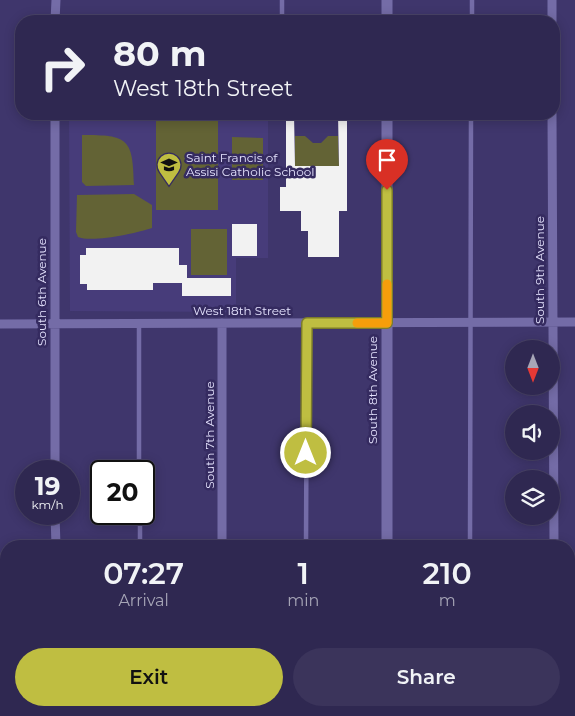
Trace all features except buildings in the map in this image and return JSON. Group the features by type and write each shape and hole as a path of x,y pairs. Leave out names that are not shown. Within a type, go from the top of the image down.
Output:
{"street":[{"path":"55,15 56,0"},
{"path":"387,0 387,15"},
{"path":"552,0 552,15"},
{"name":"South 6th Avenue","path":"55,120 55,460"},
{"name":"South 8th Avenue","path":"387,120 387,540"},
{"name":"South 9th Avenue","path":"552,120 554,540"},
{"name":"West 18th Street","path":"0,324 575,322"},
{"name":"South 7th Avenue","path":"222,323 222,540"},
{"path":"55,525 56,540"}],"lane":[{"path":"282,0 282,15"},
{"path":"472,0 472,15"},
{"path":"470,540 471,120"},
{"path":"139,323 139,460"},
{"path":"306,540 307,323"},
{"path":"140,525 140,540"}],"shaded area":[{"name":"Saint Francis of Assisi Catholic School","path":"69,120 268,120 268,258 236,258 236,312 70,311"},
{"path":"156,120 218,120 218,210 156,210"},
{"path":"82,135 109,136 125,142 132,157 134,185 86,186 82,182"},
{"path":"295,136 305,136 313,143 321,143 328,136 338,136 339,166 295,166"},
{"path":"232,137 263,138 263,180 232,180"},
{"path":"134,194 152,205 152,228 126,235 104,238 85,239 78,237 76,232 77,195"},
{"path":"191,229 227,229 227,275 191,275"}],"slow traffic":[{"path":"357,323 387,323 387,284"}],"place":[{"name":"Saint Francis of Assisi Catholic School","path":"169,186"}],"route":[{"path":"306,453 307,323 387,323 387,190"}]}
